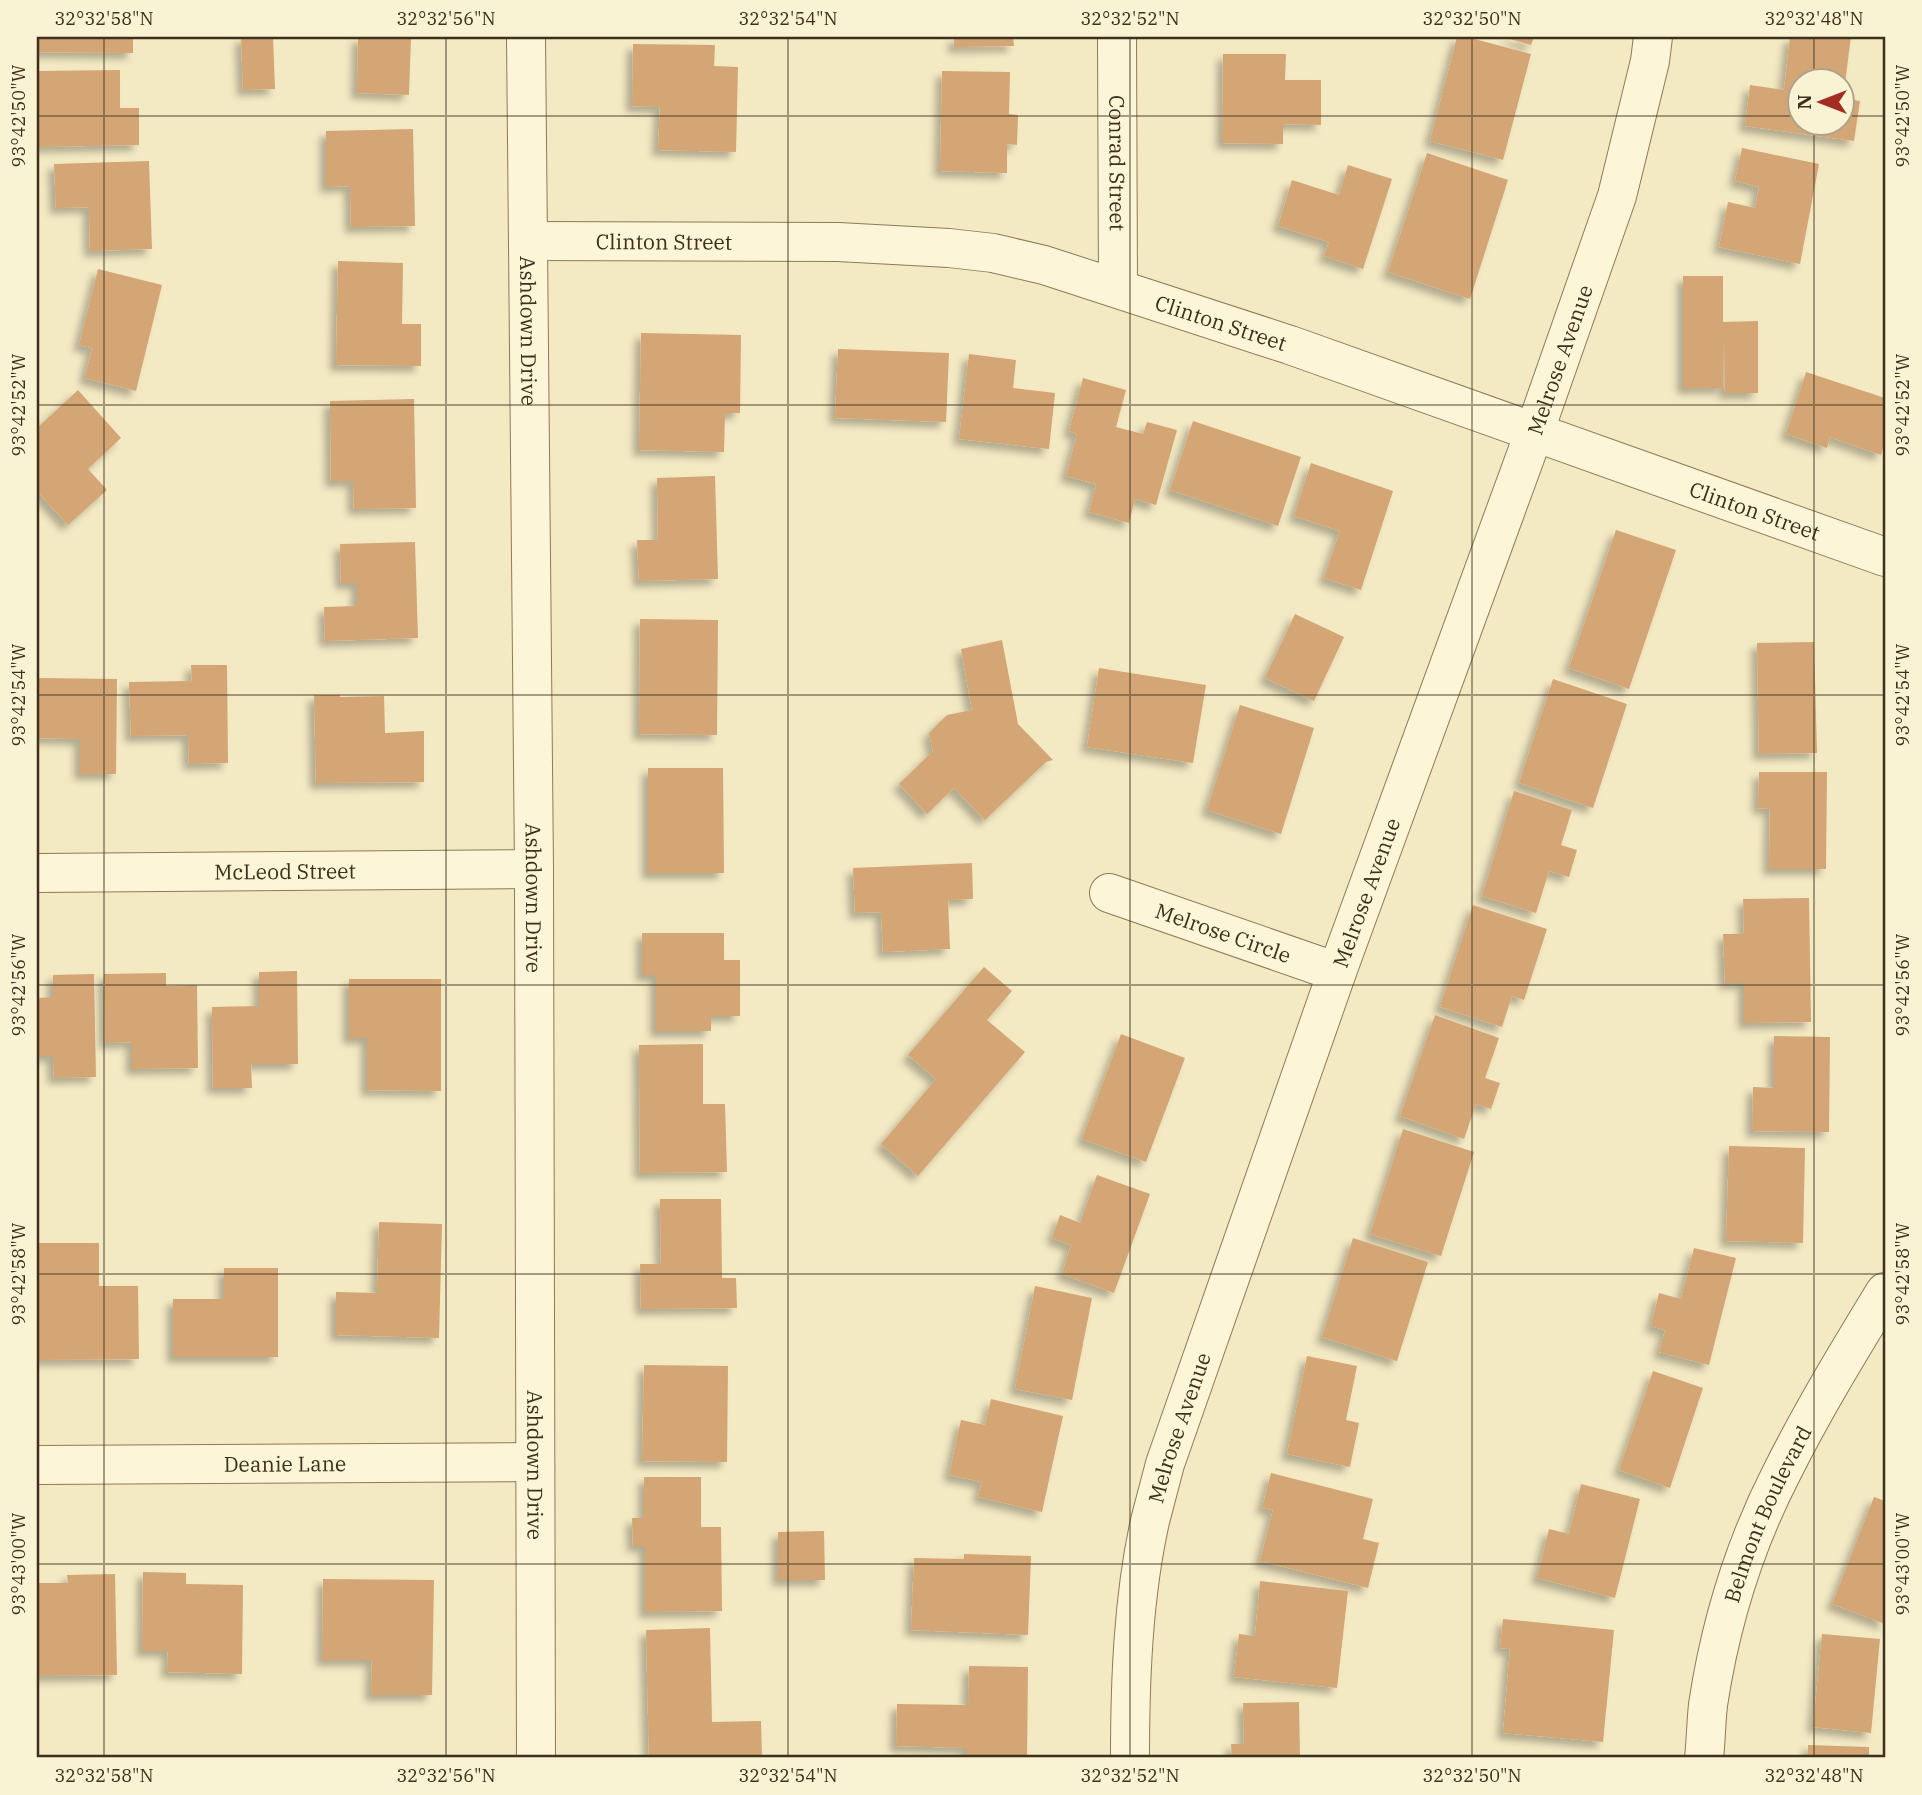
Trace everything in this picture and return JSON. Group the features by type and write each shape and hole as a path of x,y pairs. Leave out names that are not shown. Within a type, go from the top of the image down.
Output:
{"street":[{"name":"Ashdown Drive","path":"526,37 534,869 536,1758"},
{"name":"Conrad Street","path":"1117,37 1118,288"},
{"name":"Melrose Avenue","path":"1130,1758 1131,1664 1138,1599 1150,1524 1165,1464 1337,972 1534,433 1617,197 1650,61 1653,37"},
{"name":"Clinton Street","path":"528,241 838,242 993,253 1044,265 1290,345 1885,557"},
{"name":"McLeod Street","path":"37,873 534,869"},
{"name":"Melrose Circle","path":"1109,892 1337,972"},
{"name":"Belmont Boulevard","path":"1704,1758 1708,1707 1716,1662 1736,1588 1756,1530 1781,1473 1834,1375 1885,1292"},
{"name":"Deanie Lane","path":"37,1465 535,1462"}],"building":[{"path":"37,37 133,37 133,53 37,52"},
{"path":"241,37 273,37 275,89 243,90"},
{"path":"358,37 411,37 409,95 357,93"},
{"path":"954,37 1013,37 1014,46 954,47"},
{"path":"1457,37 1467,37 1531,54 1503,160 1430,141"},
{"path":"1503,37 1534,37 1531,45"},
{"path":"1790,37 1851,37 1847,66 1787,66"},
{"path":"633,44 715,45 714,66 738,67 736,152 658,150 660,107 632,106"},
{"path":"1223,54 1286,54 1285,80 1321,80 1321,125 1283,124 1283,144 1222,143"},
{"path":"120,70 120,108 139,108 139,145 37,147 37,71"},
{"path":"942,71 1010,72 1009,114 1018,115 1017,145 1007,144 1007,173 940,171"},
{"path":"1786,72 1786,132 1745,126 1750,85 1784,90"},
{"path":"1856,100 1860,101 1856,128"},
{"path":"413,129 415,226 351,227 350,186 326,187 326,131"},
{"path":"1818,136 1855,136 1854,141"},
{"path":"1742,148 1819,164 1800,264 1719,247 1728,202 1755,208 1759,187 1735,181"},
{"path":"1427,153 1508,180 1470,299 1388,272"},
{"path":"149,161 152,249 90,251 89,207 56,208 54,164"},
{"path":"1348,165 1392,179 1363,269 1324,256 1329,242 1278,226 1292,180 1339,195"},
{"path":"338,261 403,263 402,324 421,324 421,366 336,365"},
{"path":"98,269 162,285 136,391 85,378 92,348 79,345"},
{"path":"1683,276 1723,276 1723,322 1758,321 1758,393 1725,393 1724,339 1723,388 1683,388"},
{"path":"641,333 741,335 740,413 725,413 724,452 639,450"},
{"path":"838,349 949,353 946,422 835,418"},
{"path":"969,354 1016,360 1013,388 1055,393 1049,449 959,439"},
{"path":"1806,372 1885,398 1885,441 1881,455 1830,437 1827,448 1786,434"},
{"path":"1083,378 1126,390 1116,427 1143,434 1147,422 1177,430 1156,505 1135,499 1129,523 1089,512 1096,484 1066,476 1077,434 1069,431"},
{"path":"78,390 121,438 88,469 107,490 68,525 37,491 37,428"},
{"path":"414,399 416,508 354,509 353,481 331,481 330,401"},
{"path":"1193,421 1301,457 1278,526 1170,490"},
{"path":"1311,463 1393,491 1361,590 1324,578 1340,531 1294,516"},
{"path":"715,476 718,579 639,581 637,540 658,540 657,478"},
{"path":"1616,530 1676,550 1629,689 1569,668"},
{"path":"415,542 418,638 325,641 324,607 357,606 357,583 341,583 340,544"},
{"path":"1295,614 1344,637 1314,701 1265,678"},
{"path":"640,619 718,620 717,735 639,734"},
{"path":"1002,640 1018,724 1053,760 1046,762 985,820 954,788 927,814 899,784 933,751 929,733 947,715 972,710 961,649"},
{"path":"1814,642 1817,753 1759,754 1757,643"},
{"path":"191,665 227,665 228,763 189,764 188,735 131,736 129,682 192,681"},
{"path":"1099,668 1206,685 1193,763 1087,747"},
{"path":"37,678 117,679 116,774 80,774 80,739 37,738"},
{"path":"1553,679 1627,704 1593,808 1519,783"},
{"path":"314,695 384,696 385,733 424,731 424,782 316,783"},
{"path":"1240,705 1314,728 1281,834 1207,810"},
{"path":"648,768 723,768 724,873 648,873"},
{"path":"1759,772 1827,772 1826,869 1769,869 1770,809 1758,808"},
{"path":"1514,791 1572,810 1561,845 1577,850 1569,877 1549,871 1536,913 1482,896"},
{"path":"972,863 973,899 948,900 950,949 883,952 881,912 855,913 853,868"},
{"path":"1809,898 1811,1022 1744,1023 1744,983 1725,983 1723,934 1744,934 1743,899"},
{"path":"1473,905 1547,929 1524,1000 1512,996 1502,1027 1440,1007"},
{"path":"642,933 724,933 724,960 740,960 740,1016 711,1016 711,1031 656,1031 656,975 642,975"},
{"path":"984,967 1012,991 987,1020 1025,1052 918,1176 881,1144 936,1079 908,1055"},
{"path":"297,971 298,1064 251,1064 252,1088 213,1088 212,1007 259,1006 259,972"},
{"path":"166,973 166,986 197,985 198,1068 132,1069 132,1042 105,1043 104,974"},
{"path":"94,974 96,1077 54,1078 53,1056 37,1056 37,998 53,997 53,975"},
{"path":"349,979 441,979 441,1091 367,1090 367,1038 349,1038"},
{"path":"1435,1015 1499,1038 1485,1078 1500,1083 1491,1109 1476,1104 1464,1139 1400,1116"},
{"path":"1121,1034 1185,1058 1146,1162 1082,1139"},
{"path":"1774,1036 1830,1037 1829,1132 1752,1131 1753,1087 1774,1088"},
{"path":"703,1044 703,1104 725,1104 727,1172 640,1173 639,1045"},
{"path":"1403,1129 1474,1152 1441,1256 1370,1234"},
{"path":"1729,1146 1805,1148 1803,1243 1726,1241"},
{"path":"1097,1175 1150,1194 1114,1293 1062,1274 1071,1245 1052,1238 1060,1215 1080,1223"},
{"path":"660,1199 721,1199 722,1278 736,1278 737,1308 641,1309 640,1264 661,1264"},
{"path":"379,1222 442,1224 439,1338 336,1335 336,1292 377,1293"},
{"path":"1353,1238 1428,1262 1397,1361 1322,1337"},
{"path":"37,1243 99,1243 99,1286 138,1286 139,1359 37,1360"},
{"path":"1694,1248 1736,1258 1709,1365 1659,1352 1665,1330 1651,1326 1659,1293 1681,1299"},
{"path":"224,1268 278,1268 278,1357 173,1357 173,1299 224,1299"},
{"path":"1035,1286 1092,1298 1072,1400 1015,1389"},
{"path":"1307,1356 1357,1366 1346,1420 1359,1423 1350,1467 1287,1454"},
{"path":"644,1365 728,1366 727,1462 642,1461"},
{"path":"1653,1371 1703,1388 1670,1488 1619,1470"},
{"path":"991,1399 1063,1416 1042,1512 978,1497 982,1482 949,1475 961,1420 985,1425"},
{"path":"1271,1473 1373,1499 1363,1539 1379,1543 1368,1588 1260,1561 1273,1510 1262,1508"},
{"path":"644,1477 701,1477 701,1527 721,1527 722,1611 645,1612 645,1546 633,1546 632,1518 644,1518"},
{"path":"1581,1484 1640,1499 1615,1598 1537,1578 1549,1529 1569,1534"},
{"path":"1874,1497 1885,1501 1885,1624 1832,1604"},
{"path":"824,1531 825,1580 778,1580 778,1532"},
{"path":"964,1554 1031,1556 1028,1635 911,1630 914,1558 964,1559"},
{"path":"143,1572 186,1573 186,1584 243,1585 242,1674 167,1672 168,1651 142,1651"},
{"path":"115,1574 117,1675 37,1676 37,1583 68,1583 67,1575"},
{"path":"323,1579 434,1580 432,1695 371,1695 372,1660 322,1660"},
{"path":"1260,1581 1348,1591 1337,1688 1234,1677 1239,1634 1255,1636"},
{"path":"1503,1619 1614,1630 1603,1742 1503,1733 1510,1649 1500,1648"},
{"path":"710,1628 712,1722 761,1721 762,1758 649,1758 646,1630"},
{"path":"1822,1634 1880,1639 1871,1733 1813,1727"},
{"path":"969,1666 1028,1667 1027,1758 967,1758 967,1748 896,1746 897,1704 968,1705"},
{"path":"1299,1702 1300,1758 1232,1758 1231,1744 1244,1744 1243,1703"},
{"path":"1808,1745 1869,1747 1869,1758 1808,1758"}]}
